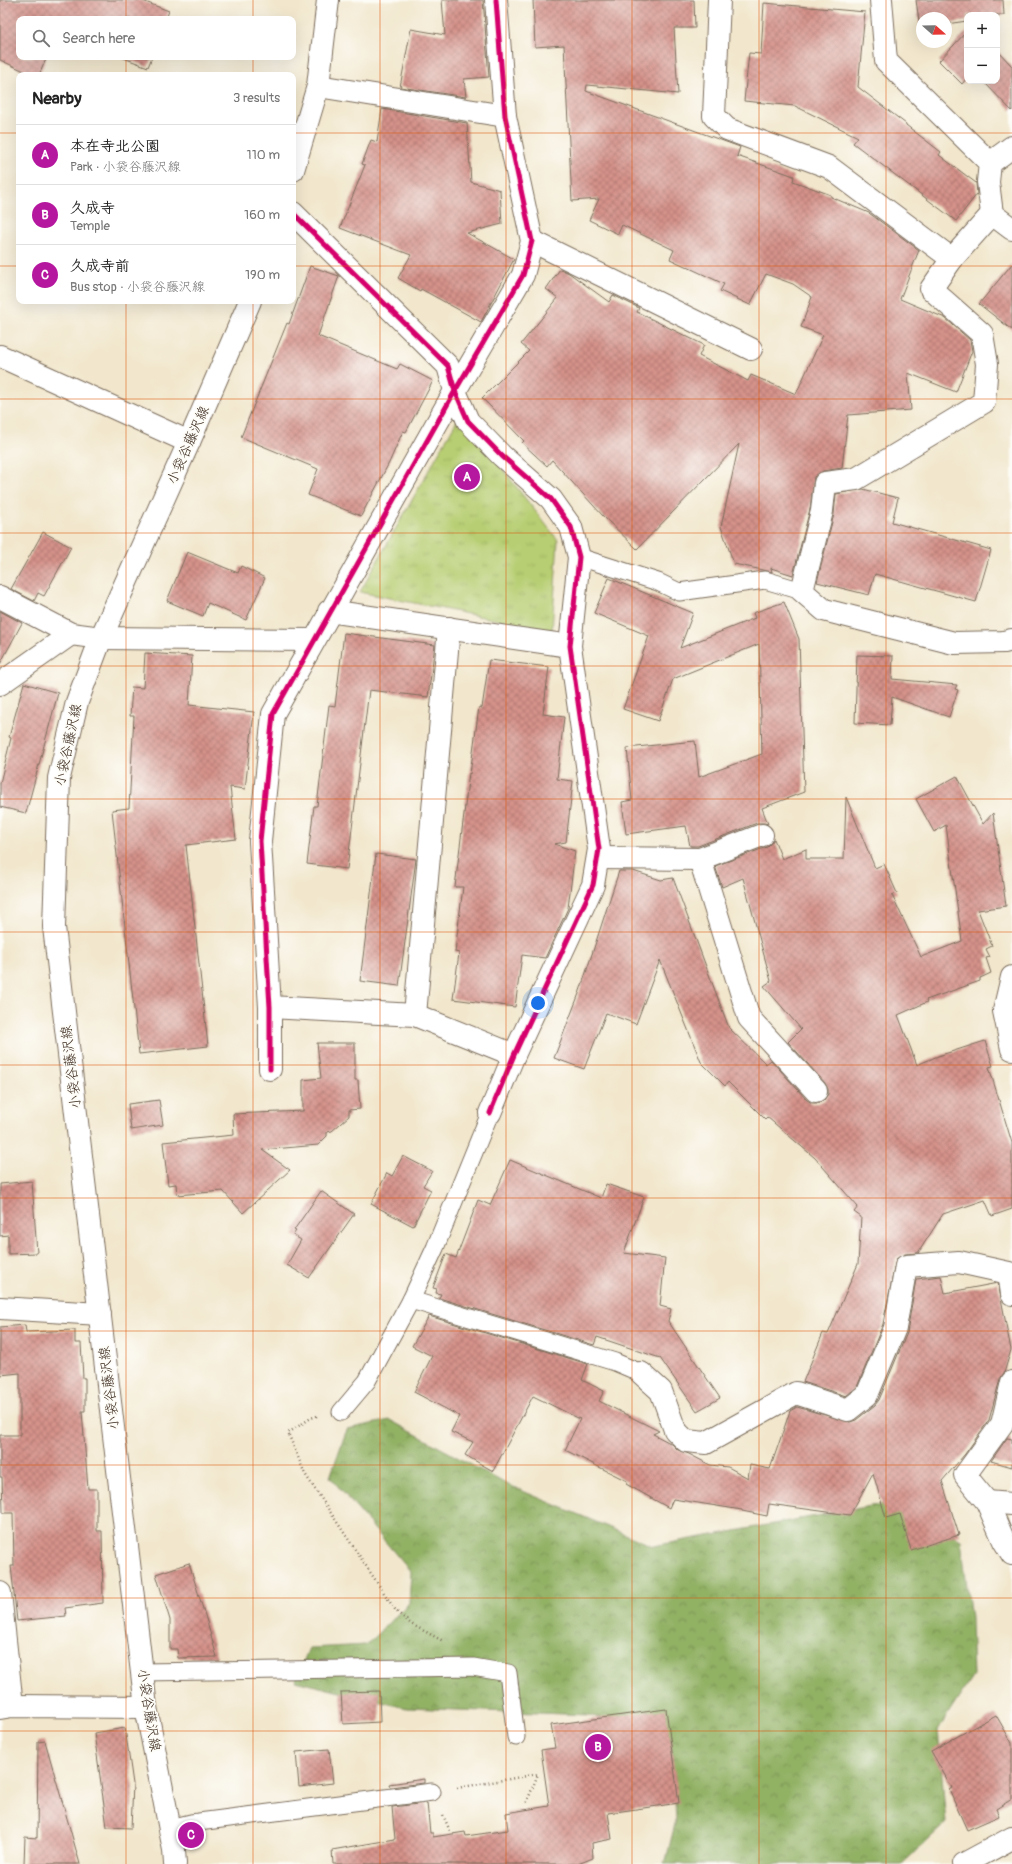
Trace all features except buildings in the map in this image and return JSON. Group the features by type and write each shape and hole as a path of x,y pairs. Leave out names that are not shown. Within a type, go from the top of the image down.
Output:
{"street":[{"path":"296,160 318,86 328,0"},
{"path":"270,1069 270,1007 260,841 272,714 455,390 523,275 532,241 505,116 496,0"},
{"path":"719,0 714,116 727,129 829,167 952,259"},
{"path":"881,0 886,61 990,163"},
{"path":"318,86 505,116"},
{"path":"1012,147 990,163 988,182 992,214 1012,229"},
{"path":"992,214 952,259 931,289 982,334 987,364 984,402 856,479 824,483 822,511 802,592 824,610 954,643 1004,642 1012,640"},
{"path":"296,216 448,366 455,390 468,420 502,456 551,499 571,527 579,558 570,646 599,849 598,858 593,885 514,1055 490,1113"},
{"path":"532,241 751,349"},
{"name":"小袋谷藤沢線","path":"175,1864 170,1828 146,1707 54,927 58,778 77,702 101,638 189,442 249,304"},
{"path":"0,356 189,442"},
{"path":"0,597 71,634 101,638 314,640"},
{"path":"329,611 570,646"},
{"path":"415,1014 449,628"},
{"path":"0,684 71,634"},
{"path":"598,858 700,859 762,835"},
{"path":"700,859 749,1018 816,1091"},
{"path":"1012,977 1004,1010 1012,1049"},
{"path":"270,1007 415,1014 514,1055"},
{"path":"641,1373 661,1391 675,1430 686,1441 706,1443 796,1393 848,1410 867,1394 895,1328 906,1266 959,1262 1010,1273 1012,1294"},
{"path":"0,1308 100,1314"},
{"path":"1012,1382 1002,1424 966,1475 987,1502 1004,1541 1012,1554"},
{"path":"987,1502 1012,1504"},
{"path":"0,1593 6,1707 146,1707"},
{"path":"964,1864 1012,1838"}],"lane":[{"path":"579,558 658,582 679,592 765,580 802,592"},
{"path":"341,1412 367,1381 411,1300 435,1248 490,1113"},
{"path":"411,1300 608,1360 641,1373"},
{"path":"142,1672 474,1667 508,1673 516,1737"},
{"path":"170,1828 191,1823 432,1792"}],"path":[{"path":"341,1412 311,1418 288,1433 305,1474 396,1611 411,1624 450,1645 474,1667"},
{"path":"450,1831 432,1792 538,1774 526,1804"}],"green space":[{"path":"460,415 558,540 552,631 360,592"},
{"path":"390,1420 506,1484 653,1546 887,1503 961,1540 971,1618 973,1676 938,1730 946,1823 902,1864 665,1864 676,1820 671,1736 589,1715 406,1708 295,1681 309,1648 366,1645 409,1603 411,1572 330,1477 347,1429"}],"cycle path":[{"path":"270,1069 270,1007 260,841 273,714 455,391 523,275 532,241 505,116 496,0"},
{"path":"296,216 448,366 455,391 468,421 502,456 551,499 571,527 579,557 570,646 599,849 593,885 514,1055 490,1113"}],"place":[{"name":"本在寺北公園","path":"467,477"},
{"name":"久成寺","path":"598,1747"},
{"name":"久成寺前","path":"191,1835"}]}
